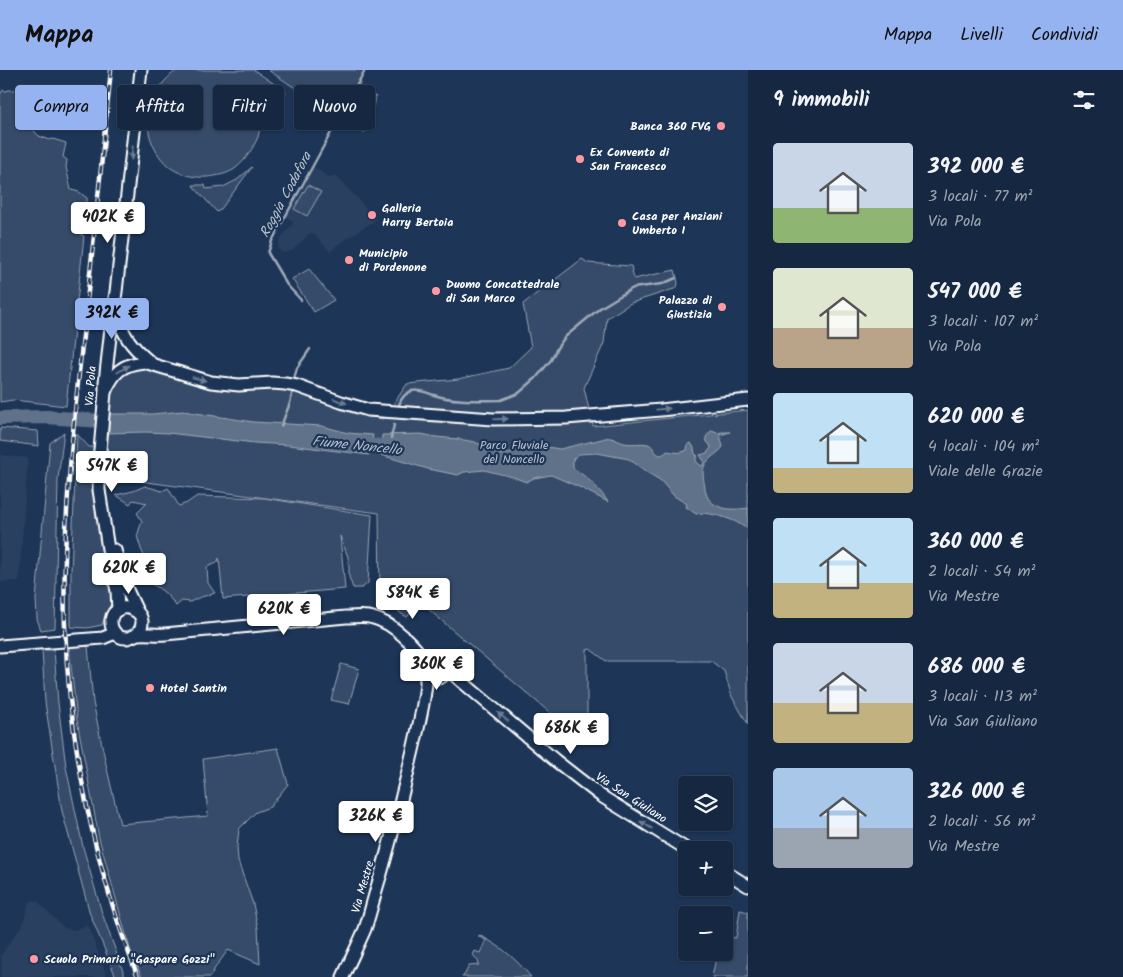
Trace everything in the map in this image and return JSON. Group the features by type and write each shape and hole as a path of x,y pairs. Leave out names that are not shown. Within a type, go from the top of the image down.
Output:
{"main road":[{"name":"Via Pola","path":"118,610 117,591 100,496 99,462 105,382 141,70"},
{"path":"116,292 118,315 123,333 132,347 152,364"},
{"path":"105,397 110,381 115,374 125,366 144,362 211,382 239,385 290,384 368,410 493,420 566,418 748,400"},
{"name":"Via Pola","path":"105,525 126,590 139,616"},
{"path":"431,668 425,647 398,624 373,611 346,611 164,629 154,627 128,608 118,610 113,616 113,629 119,636 128,638 137,634 165,634 346,617 371,617 382,620 394,629 419,653 431,668 444,675 447,669"},
{"path":"137,634 142,626 139,616"},
{"path":"0,646 102,638 113,629"},
{"name":"Via San Giuliano","path":"431,668 441,658 444,660 447,669 556,761 601,796 678,844"},
{"name":"Via Mestre","path":"343,977 365,928 398,812 422,713 432,683 431,668"},
{"path":"733,877 748,886"}],"shaded area":[{"path":"312,166 330,178 335,175 376,220 337,245 330,252 314,234 310,233 292,251 283,253 278,247 279,241 294,222 285,216"},
{"path":"0,455 28,458 19,581 0,582"},
{"path":"33,900 37,901 67,929 74,930 88,925 107,977 0,977 2,967 1,956 23,924 29,903"}],"green space":[{"path":"177,70 254,70 276,85 213,85 213,130 260,130 249,154 240,165 233,170 211,177 188,176 171,168 159,156 151,140 149,130 203,130 203,85 161,85"},
{"path":"268,70 366,70 360,85 294,85 294,87"},
{"path":"3,90 15,90 15,130 34,130 39,136 66,143 63,157 67,160 66,167 71,190 79,192 87,198 87,210 81,235 84,236 66,406 13,400 0,402 0,95"},
{"path":"252,167 217,212 193,185 205,185 206,189 223,187 237,180"},
{"path":"308,185 321,192 307,216 294,209"},
{"name":"Parco Fluviale del Noncello","path":"582,259 588,263 631,266 634,279 675,270 678,283 677,288 631,303 607,318 604,343 584,388 593,426 748,410 748,724 732,697 724,671 711,661 606,661 590,649 587,650 587,713 578,734 569,729 421,603 407,617 399,612 389,599 380,594 379,513 109,477 106,466 106,442 113,385 119,376 137,367 278,387 343,409 383,419 407,384 458,379 509,368 531,347 523,304"},
{"path":"309,269 334,300 314,312 292,279"},
{"path":"0,428 38,431 39,446 0,441"},
{"path":"64,432 58,479 55,628 41,630 37,619 36,599 50,443"},
{"path":"77,434 89,447 96,447 94,475 95,508 111,579 113,598 102,625 87,628 71,627 71,571"},
{"path":"145,486 162,491 168,488 179,506 197,496 264,498 372,515 368,583 362,588 353,588 349,577 348,557 340,536 345,589 223,599 219,558 217,563 207,567 208,583 215,593 190,602 182,601 176,606 163,591 147,582 148,565 137,536 142,521 137,513 147,503 133,500 130,504 116,495"},
{"path":"88,646 93,702 120,824 208,816 203,759 278,748 288,784 270,807 256,812 239,829 237,847 238,861 253,904 258,928 260,964 228,950 210,977 142,977 130,949 99,838 77,720 69,647"},
{"path":"42,650 54,650 66,767 83,847 102,913 125,977 116,977 90,914 62,811 45,702"},
{"path":"341,664 359,669 349,704 331,700"},
{"path":"740,910 748,912 748,977 712,977 715,961 733,961 733,938 736,938"},
{"path":"479,935 508,953 531,977 462,977 469,966 479,965 473,955 475,951 480,953 486,940 479,937"}],"water":[{"path":"183,411 253,422 322,426 348,433 373,435 369,455 168,433 107,433 109,414 153,414"},
{"path":"711,431 718,433 730,432 720,435 723,447 708,461 703,470 706,494 712,502 721,507 732,509 748,508 748,529 720,516 704,513 696,514 686,507 687,504 674,496 660,480 629,459 597,453 579,454 573,459 573,468 592,483 608,502 551,475 534,478 526,482 484,470 464,472 458,475 428,469 381,455 382,435 421,434 458,439 475,442 500,454 509,453 523,445 560,449 608,438 627,444 648,444 660,455 667,451 687,450 688,444 691,443 695,454 698,456 696,461 701,466 704,461 700,455 707,453 711,448 706,437"}],"waterway":[{"name":"Roggia Codafora","path":"301,300 287,285 268,253 272,241 365,70"},
{"path":"399,405 405,395 415,391 451,399 468,400 501,400 519,393 536,378 551,360 565,337 600,308 633,288 662,284 676,278"},
{"name":"Roggia Codafora","path":"294,379 297,368 310,349"},
{"name":"Roggia Codafora","path":"281,426 293,390"},
{"name":"Fiume Noncello","path":"0,418 47,417 127,423"},
{"path":"391,438 394,425"},
{"name":"Fiume Noncello","path":"353,445 389,446 398,450"}],"railway":[{"path":"111,70 69,476 65,551 65,626 67,671 72,715 86,804 109,892 122,935 138,977"}],"place":[{"name":"Banca 360 FVG","path":"721,126"},
{"name":"Ex Convento di San Francesco","path":"580,159"},
{"name":"Galleria Harry Bertoia","path":"372,215"},
{"name":"Casa per Anziani Umberto I","path":"622,223"},
{"name":"Municipio di Pordenone","path":"349,260"},
{"name":"Duomo Concattedrale di San Marco","path":"436,291"},
{"name":"Palazzo di Giustizia","path":"722,307"},
{"name":"Hotel Santin","path":"150,688"},
{"name":"Scuola Primaria \"Gaspare Gozzi\"","path":"34,959"}]}
